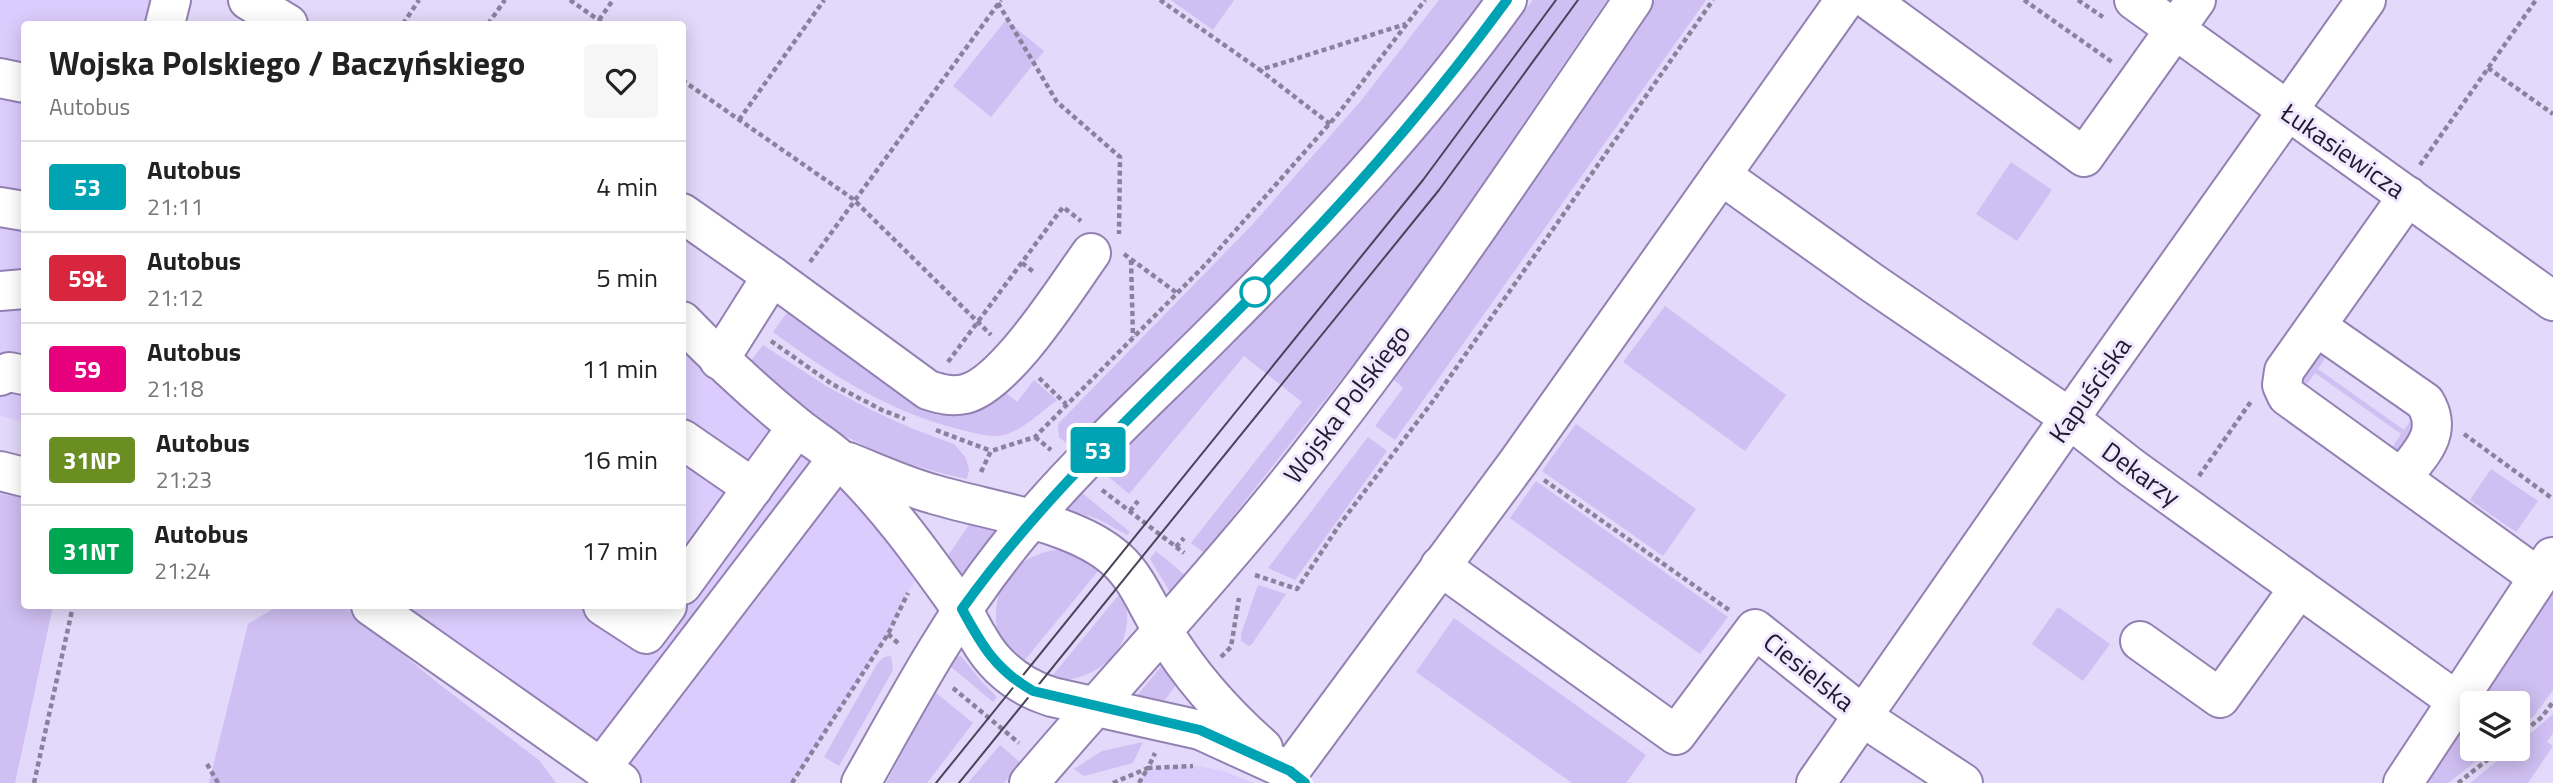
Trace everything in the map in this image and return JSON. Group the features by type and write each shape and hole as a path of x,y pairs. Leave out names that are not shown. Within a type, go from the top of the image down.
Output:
{"street":[{"path":"166,21 171,0"},
{"path":"242,21 247,0 283,21"},
{"path":"861,783 962,609 1031,520 1077,470 1290,257 1376,165 1459,65 1507,0"},
{"name":"Wojska Polskiego","path":"1037,773 1163,631 1225,587 1309,456 1409,324 1503,192 1633,0"},
{"path":"1297,777 1440,566 1518,462 1845,0"},
{"path":"1869,0 2084,157 2185,15"},
{"name":"Łukasiewicza","path":"2134,0 2185,15 2288,112 2412,184 2553,301"},
{"name":"Kapuściska","path":"1816,783 2069,419 2366,0"},
{"path":"0,78 21,82"},
{"name":"Dekarzy","path":"1721,174 2069,419 2132,468 2458,702"},
{"path":"2403,783 2546,566 2402,478 2287,396 2282,385 2284,371 2412,184"},
{"path":"0,207 21,210"},
{"path":"686,216 928,390 947,396 967,393 1007,366 1105,245"},
{"path":"719,360 781,282"},
{"path":"0,291 21,289"},
{"path":"686,325 719,360 797,427 838,458 887,510 962,609 994,662 1017,681 1033,691 1200,730 1297,777"},
{"path":"2316,326 2425,402 2432,414 2432,437 2402,478"},
{"path":"0,376 9,372 21,374"},
{"path":"686,572 753,488 797,427"},
{"path":"686,442 753,488"},
{"path":"838,458 931,494 1031,520 1097,544 1129,573 1196,682 1236,724 1297,777"},
{"path":"383,609 418,618 611,776 838,458"},
{"path":"0,471 21,476"},
{"path":"1440,566 1676,736 1755,629"},
{"path":"2140,641 2220,698 2299,588"},
{"path":"608,609 646,634 665,609"},
{"name":"Ciesielska","path":"1755,629 1863,715 1963,783"}],"path":[{"path":"404,21 419,0"},
{"path":"490,21 505,0"},
{"path":"570,0 598,21"},
{"path":"602,21 613,0"},
{"path":"739,120 824,0"},
{"path":"1160,0 1330,124"},
{"path":"686,83 853,199 977,323 1066,404 1206,264 1330,124 1425,0"},
{"path":"1254,575 1297,590 1340,524 1433,401 1713,0"},
{"path":"2024,0 2113,62"},
{"path":"2412,184 2536,0"},
{"path":"781,282 853,199 999,2 1057,102 1120,157 1105,245"},
{"path":"1260,71 1407,23"},
{"path":"2488,68 2553,114"},
{"path":"1131,259 1133,337"},
{"path":"768,337 775,346 832,384 882,410 906,419"},
{"path":"930,428 991,451"},
{"path":"1035,437 1225,587"},
{"path":"1518,462 1755,629"},
{"path":"1130,511 1138,501"},
{"path":"1176,547 1184,538"},
{"path":"34,783 72,609"},
{"path":"888,634 927,667 1037,773"},
{"path":"2530,726 2542,717 2553,702"},
{"path":"2458,783 2486,761"},
{"path":"207,764 218,783"},
{"path":"1139,783 1148,768"}],"shaded area":[{"path":"0,0 190,0 186,21 21,21 21,421 0,416"},
{"path":"1171,0 1234,0 1213,30"},
{"path":"1439,0 1483,0 1438,61 1389,120 1287,232 1071,447 1059,437 1058,424 1252,225 1360,102"},
{"path":"1533,0 1607,0 1459,219 1365,349 1204,553 1191,543 1302,402 1244,356 1129,494 1103,472 1359,213 1453,104"},
{"path":"1655,0 1706,0 1395,440 1375,426 1403,388 1393,379"},
{"path":"1006,20 1044,51 991,117 953,86"},
{"path":"2011,162 2052,190 2017,241 1976,214"},
{"path":"1665,306 1786,395 1745,451 1623,362"},
{"path":"788,311 911,400 1001,389 1017,402 1034,380 1057,400 1025,425 1004,435 983,435 936,423 863,391 773,332"},
{"path":"686,324 927,564 909,590 888,634 792,783 622,783 375,609 686,609"},
{"path":"763,345 826,386 871,410 954,444 966,458 969,470 967,479 876,451 816,418 747,366"},
{"path":"2330,350 2318,369 2404,430 2417,412 2421,415 2398,460 2393,446 2401,434 2315,373 2302,391 2298,387 2312,352"},
{"path":"1576,424 1696,509 1663,556 1542,471"},
{"path":"1368,437 1387,451 1295,580 1268,568"},
{"path":"2491,469 2538,501 2516,532 2470,500"},
{"path":"1536,481 1728,617 1700,654 1510,518"},
{"path":"1081,492 1130,532 1127,535 1098,519 1069,510 1068,506"},
{"path":"0,494 21,497 21,609 52,609 15,783 0,783"},
{"path":"973,519 1000,529 975,558 959,583 942,564"},
{"path":"1061,549 1103,565 1019,667 998,634 996,613 1002,588 1008,577 1025,561 1048,551"},
{"path":"1156,551 1185,575 1170,592 1150,559"},
{"path":"2553,577 2553,690 2530,719 2530,691 2480,691"},
{"path":"1258,585 1286,594 1249,646 1241,641 1241,634"},
{"path":"1122,591 1127,610 1126,628 1112,657 1085,675 1048,681"},
{"path":"2058,607 2110,644 2083,681 2032,644"},
{"path":"273,609 348,609 439,684 540,761 556,783 209,783 248,624"},
{"path":"1454,618 1646,755 1626,783 1572,783 1416,672"},
{"path":"891,656 893,670 839,766 824,757 877,664 884,657"},
{"path":"961,656 997,697 993,702 950,666"},
{"path":"1166,661 1179,681 1162,704 1134,699"},
{"path":"935,692 973,723 927,783 886,783"},
{"path":"2553,714 2553,733 2547,742 2553,746 2528,783 2470,783 2497,761 2530,761 2530,734"},
{"path":"2460,723 2460,761 2476,761 2448,783 2429,783 2444,748"},
{"path":"1143,742 1133,763 1084,776 1074,769 1102,751"},
{"path":"1000,745 1021,763 1004,783 968,783"},
{"path":"1199,766 1223,771 1254,783 1139,783 1148,768"}],"tram line":[{"path":"936,783 1423,180 1556,0"},
{"path":"959,783 1439,190 1578,0"}],"bus line":[{"name":"53","path":"1305,783 1290,771 1200,730 1033,691 994,662 962,609 1031,520 1077,470 1290,257 1376,165 1459,65 1507,0"}]}
